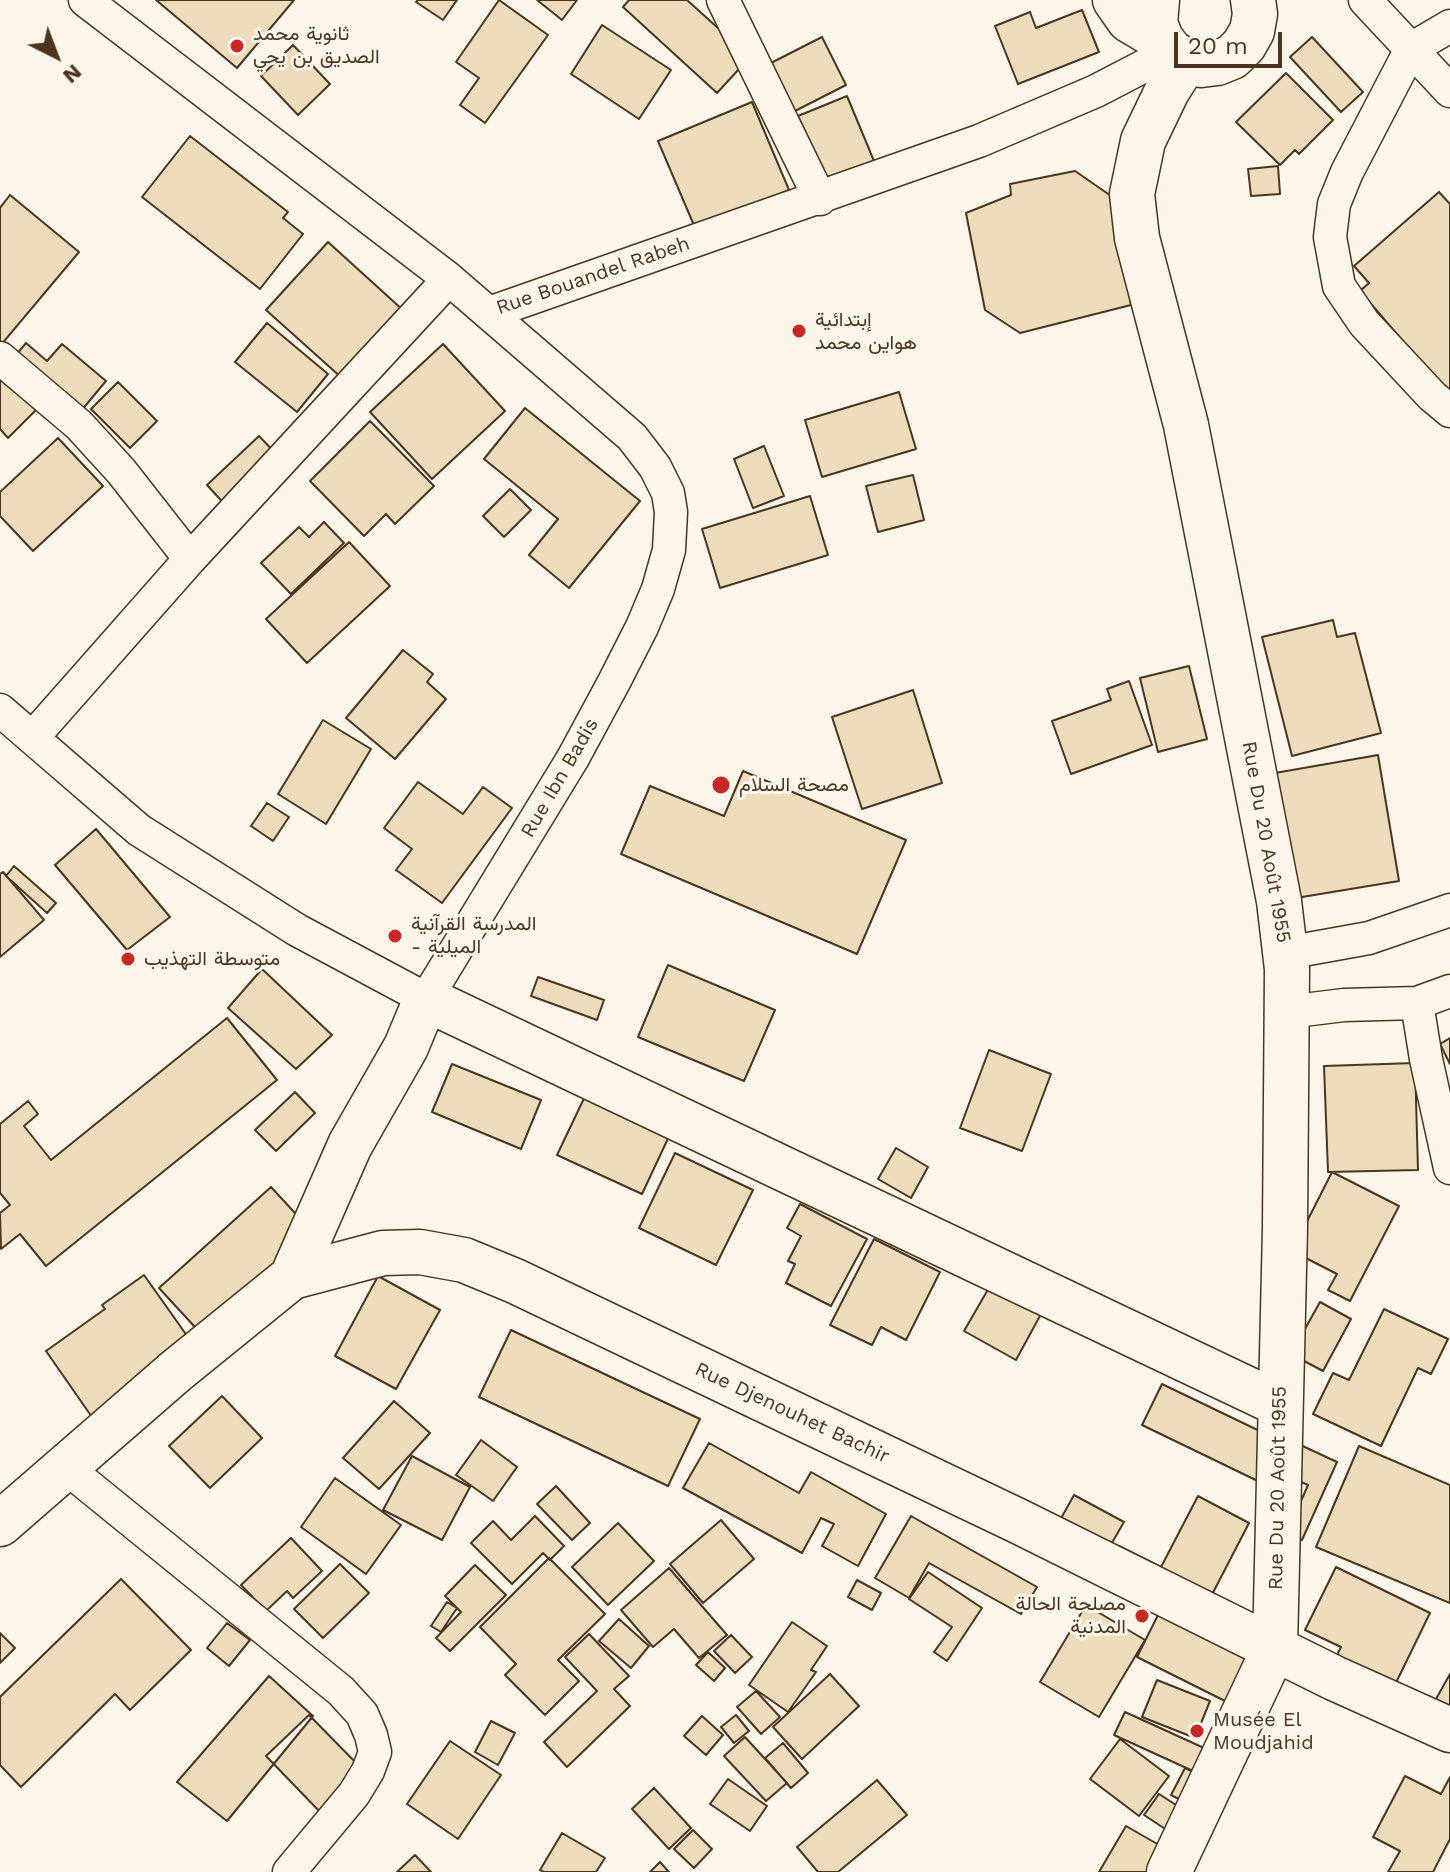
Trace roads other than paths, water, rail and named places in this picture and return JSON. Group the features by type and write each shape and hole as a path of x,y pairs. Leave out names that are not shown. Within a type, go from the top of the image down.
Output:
{"street":[{"name":"Rue Bouandel Rabeh","path":"85,0 489,313 979,141 1096,91 1168,38"},
{"path":"723,0 820,199"},
{"path":"1115,0 1129,20 1168,38 1201,65 1232,57 1244,45 1262,5"},
{"path":"1365,0 1450,91"},
{"path":"1450,26 1411,49 1347,172 1334,204 1330,237 1339,286 1364,323 1450,411"},
{"name":"Rue Du 20 Août 1955","path":"1168,38 1160,104 1143,141 1132,194 1137,238 1189,441 1279,901 1286,953 1285,1228 1275,1647"},
{"path":"33,737 190,559 449,279"},
{"name":"Rue Ibn Badis","path":"292,1277 350,1145 406,1047 426,999 580,745 642,627 658,589 669,550 671,512 668,493 655,467 632,437 489,313"},
{"path":"0,358 79,425 130,482 190,559"},
{"path":"0,710 139,830 297,930 426,999 1279,1404"},
{"path":"1286,953 1369,938 1450,910"},
{"path":"1287,1012 1344,1005 1417,1003 1450,991"},
{"path":"1417,1003 1450,1168"},
{"name":"Rue Djenouhet Bachir","path":"292,1277 383,1253 420,1252 464,1260 515,1281 948,1487 1334,1678 1450,1730"},
{"path":"0,1524 176,1371 292,1277"},
{"path":"64,1466 341,1691 362,1714 375,1752 368,1771 354,1794 289,1872"},
{"path":"1169,1872 1275,1647"}],"place":[{"name":"ثانوية محمد الصديق بن يحي","path":"237,46"},
{"name":"إبتدائية هواين محمد","path":"799,331"},
{"name":"مصحة السلام","path":"721,785"},
{"name":"المدرسة القرآنية - الميلية","path":"395,936"},
{"name":"متوسطة التهذيب","path":"128,959"},
{"name":"مصلحة الحالة المدنية","path":"1142,1616"},
{"name":"Musée El Moudjahid","path":"1197,1731"}]}
